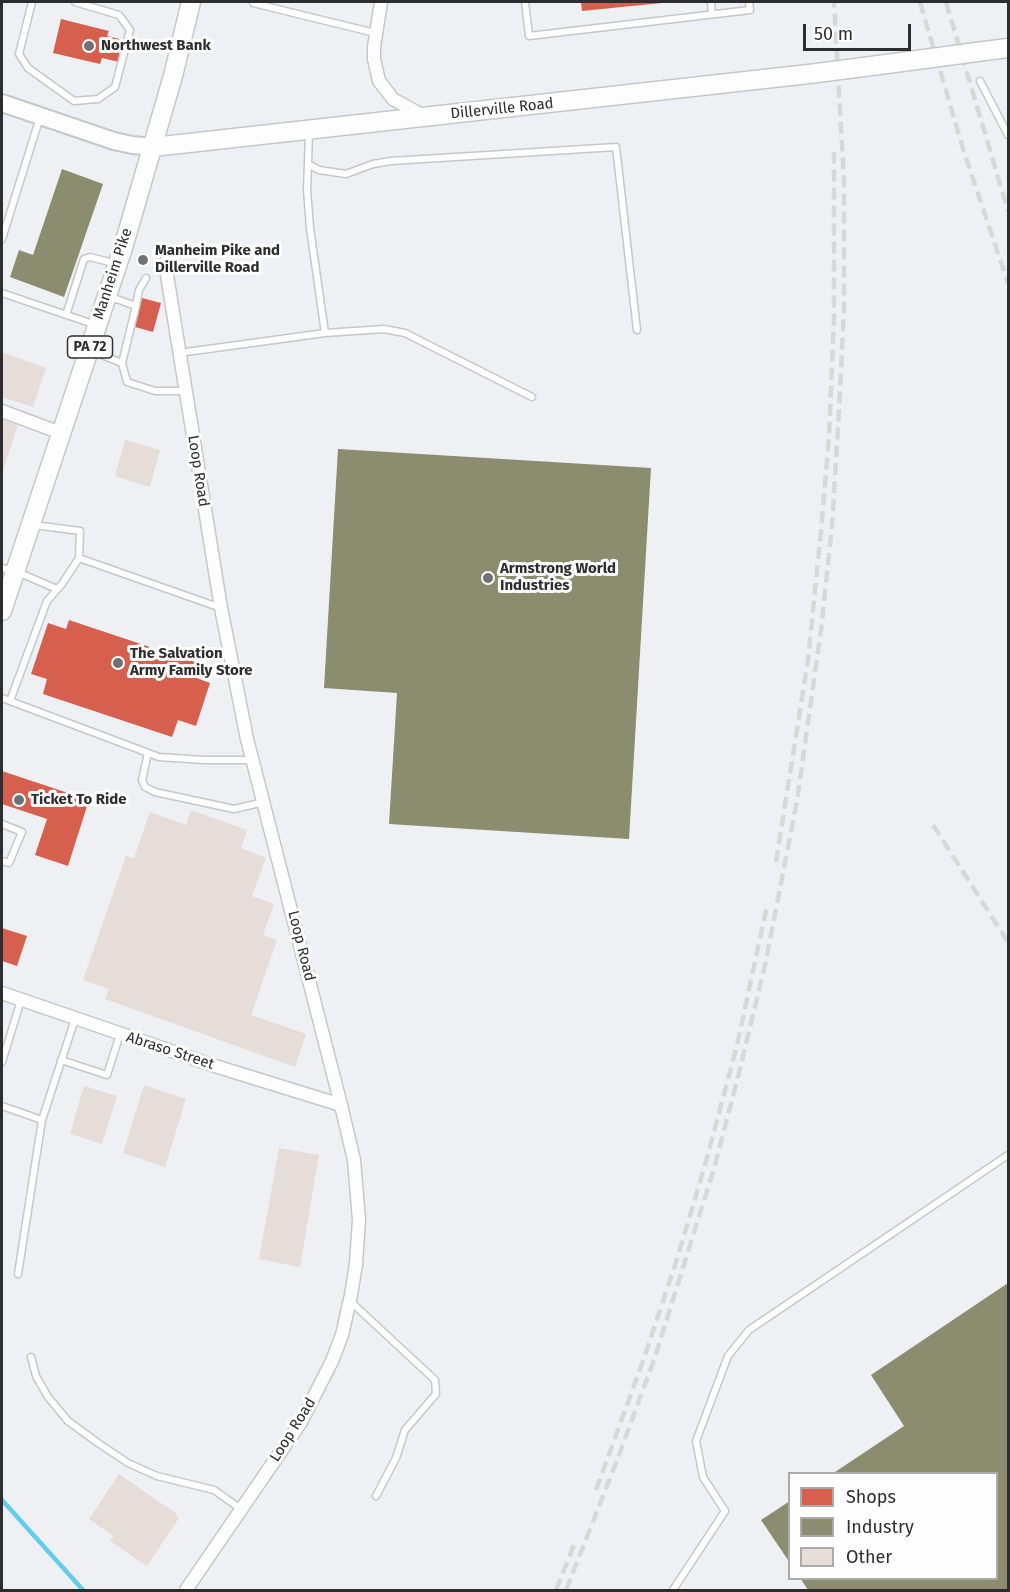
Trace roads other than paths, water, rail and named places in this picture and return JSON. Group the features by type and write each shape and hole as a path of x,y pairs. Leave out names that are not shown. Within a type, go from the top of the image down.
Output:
{"main road":[{"name":"Manheim Pike","path":"2,611 8,569 30,524 117,264 153,147 191,2"},
{"name":"Dillerville Road","path":"2,103 114,141 153,147 809,75 1008,48"}],"street":[{"path":"381,2 375,33 374,59 377,74 382,86 393,99 427,118"},
{"name":"Loop Road","path":"165,263 221,608 252,760 354,1160 358,1220 356,1264 350,1301 342,1335 332,1361 306,1412 186,1590"},
{"path":"2,411 61,433"},
{"name":"Abraso Street","path":"2,993 120,1034 341,1105"}],"lane":[{"path":"32,2 19,54 28,68 74,101 98,99 115,87 130,30 119,15 75,2"},
{"path":"254,2 375,33"},
{"path":"525,2 529,36 750,10 749,2"},
{"path":"711,2 711,14"},
{"path":"980,81 1008,135"},
{"path":"2,239 41,116"},
{"path":"309,131 307,189 310,228 325,333"},
{"path":"308,165 319,170 346,174 391,160 616,147 637,330"},
{"path":"66,315 84,259 90,257 117,264"},
{"path":"146,278 139,290 122,363 127,382 155,391 185,391"},
{"path":"2,292 97,325"},
{"path":"107,296 136,306"},
{"path":"179,353 325,333 384,329 405,333 532,397"},
{"path":"89,350 122,363"},
{"path":"10,701 47,601 79,558 80,531 30,524"},
{"path":"79,558 221,608"},
{"path":"8,569 57,589"},
{"path":"2,698 159,757 252,760"},
{"path":"148,753 142,780 146,787 156,792 234,809 264,802"},
{"path":"2,824 22,832 9,863 2,861"},
{"path":"2,1062 21,1000"},
{"path":"18,1274 42,1120 75,1018"},
{"path":"61,1060 106,1075 120,1034"},
{"path":"2,1106 42,1120"},
{"path":"673,1590 725,1511 703,1477 696,1442 728,1356 749,1330 1008,1155"},
{"path":"350,1301 435,1380 436,1394 405,1430 396,1458 376,1496"},
{"path":"31,1357 36,1376 48,1396 68,1421 98,1443 128,1463 157,1476 214,1490 242,1509"}],"waterway":[{"path":"2,1500 83,1590"}],"railway":[{"path":"566,1590 655,1357 713,1172 765,965 797,801 821,630 832,526 844,309 844,182 834,2"},
{"path":"920,2 964,152 1008,283"},
{"path":"946,2 1008,211"},
{"path":"776,862 808,660 829,437 834,319 834,152"},
{"path":"933,825 1008,942"},
{"path":"596,1490 643,1361 678,1256 707,1158 737,1045 767,906"},
{"path":"556,1590 576,1540"}],"place":[{"name":"Northwest Bank","path":"89,46"},
{"name":"Manheim Pike and Dillerville Road","path":"143,260"},
{"name":"Armstrong World Industries","path":"488,578"},
{"name":"The Salvation Army Family Store","path":"118,663"},
{"name":"Ticket To Ride","path":"19,800"}]}
